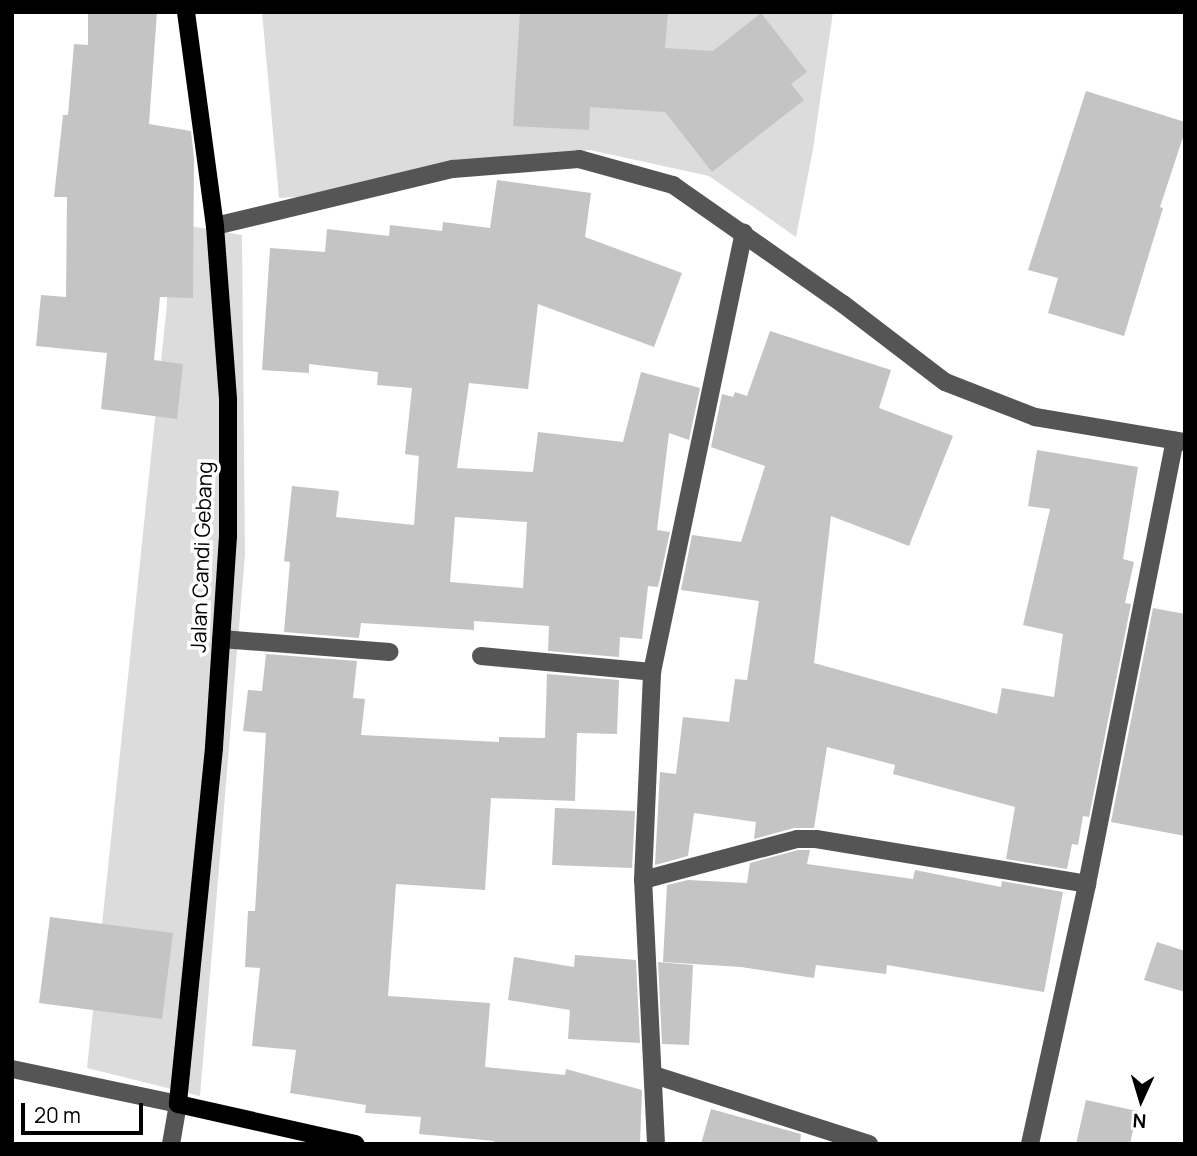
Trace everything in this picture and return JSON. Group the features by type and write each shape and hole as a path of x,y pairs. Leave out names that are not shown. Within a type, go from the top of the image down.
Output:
{"main road":[{"name":"Jalan Candi Gebang","path":"178,1104 214,748 228,536 228,413 215,226 186,12"},
{"path":"178,1104 356,1144"}],"street":[{"path":"215,226 453,169 579,159 674,185 744,233 946,382 1035,417 1180,441 1030,1144"},
{"path":"656,1144 643,880 652,671 744,233"},
{"path":"220,639 389,652"},
{"path":"481,656 652,671"},
{"path":"643,880 796,839 816,839 1087,884"},
{"path":"12,1069 178,1104 171,1144"},
{"path":"654,1075 869,1144"}],"shaded area":[{"path":"262,12 833,12 813,149 796,237 709,176 590,150 352,194 279,198"},
{"path":"167,222 242,235 245,555 200,1096 87,1068 167,304"}],"building":[{"path":"88,12 157,12 149,124 191,131 194,158 193,298 160,297 154,360 183,364 177,419 101,409 107,353 36,346 41,295 66,297 67,197 54,197 63,115 68,115 74,44 88,45"},
{"path":"520,12 668,12 665,48 713,51 761,13 807,72 791,84 804,100 712,172 665,112 590,107 589,130 513,126"},
{"path":"1086,91 1185,122 1185,131 1160,207 1163,208 1124,336 1048,313 1058,278 1028,270"},
{"path":"497,180 591,193 585,237 682,273 654,347 538,304 528,389 469,383 457,468 533,472 538,432 623,442 641,372 700,388 689,440 669,433 657,530 670,532 658,587 648,586 642,639 620,637 619,657 548,651 549,626 474,621 474,630 361,623 359,638 284,632 290,562 284,561 292,486 339,491 336,517 414,525 419,456 405,454 412,388 377,385 378,372 309,364 309,373 262,370 270,248 325,252 327,229 389,236 390,225 442,231 443,222 490,228","holes":["455,517 527,522 523,588 450,582"]},
{"path":"770,331 891,370 879,408 953,436 909,546 831,516 814,663 997,714 1002,688 1054,697 1063,634 1023,625 1050,509 1028,506 1037,450 1138,467 1123,559 1134,562 1125,603 1131,604 1089,817 1083,816 1078,845 1072,844 1067,869 1006,859 1015,807 893,774 895,765 827,747 814,828 794,828 754,839 756,822 694,813 688,856 655,865 660,772 676,774 683,717 729,722 735,679 747,680 759,601 681,590 692,535 741,542 765,466 711,447 722,394 733,397 735,392 747,396"},
{"path":"1153,608 1185,614 1185,836 1111,822"},
{"path":"266,654 357,661 353,698 365,699 361,735 499,742 499,737 545,738 547,674 619,680 617,734 577,733 575,801 491,798 485,890 396,884 388,996 490,1003 485,1067 565,1075 566,1069 642,1090 640,1144 494,1144 494,1141 419,1134 421,1117 365,1113 366,1105 290,1093 296,1050 252,1046 260,968 245,967 248,911 255,911 266,733 243,731 248,690 262,691"},
{"path":"555,808 635,811 632,868 552,865"},
{"path":"798,850 810,850 807,864 913,879 915,870 1001,887 1002,881 1063,892 1044,992 887,965 886,974 816,965 814,978 741,967 663,962 667,885 688,880 747,883 750,863"},
{"path":"50,917 173,933 162,1019 39,1003"},
{"path":"1157,942 1185,951 1185,992 1144,980"},
{"path":"575,955 636,960 640,1043 568,1039 570,1010 508,1000 514,957 574,967"},
{"path":"658,962 693,965 689,1045 662,1044"},
{"path":"1086,1100 1137,1111 1130,1144 1076,1144"},
{"path":"711,1109 801,1134 800,1144 701,1144"}]}
